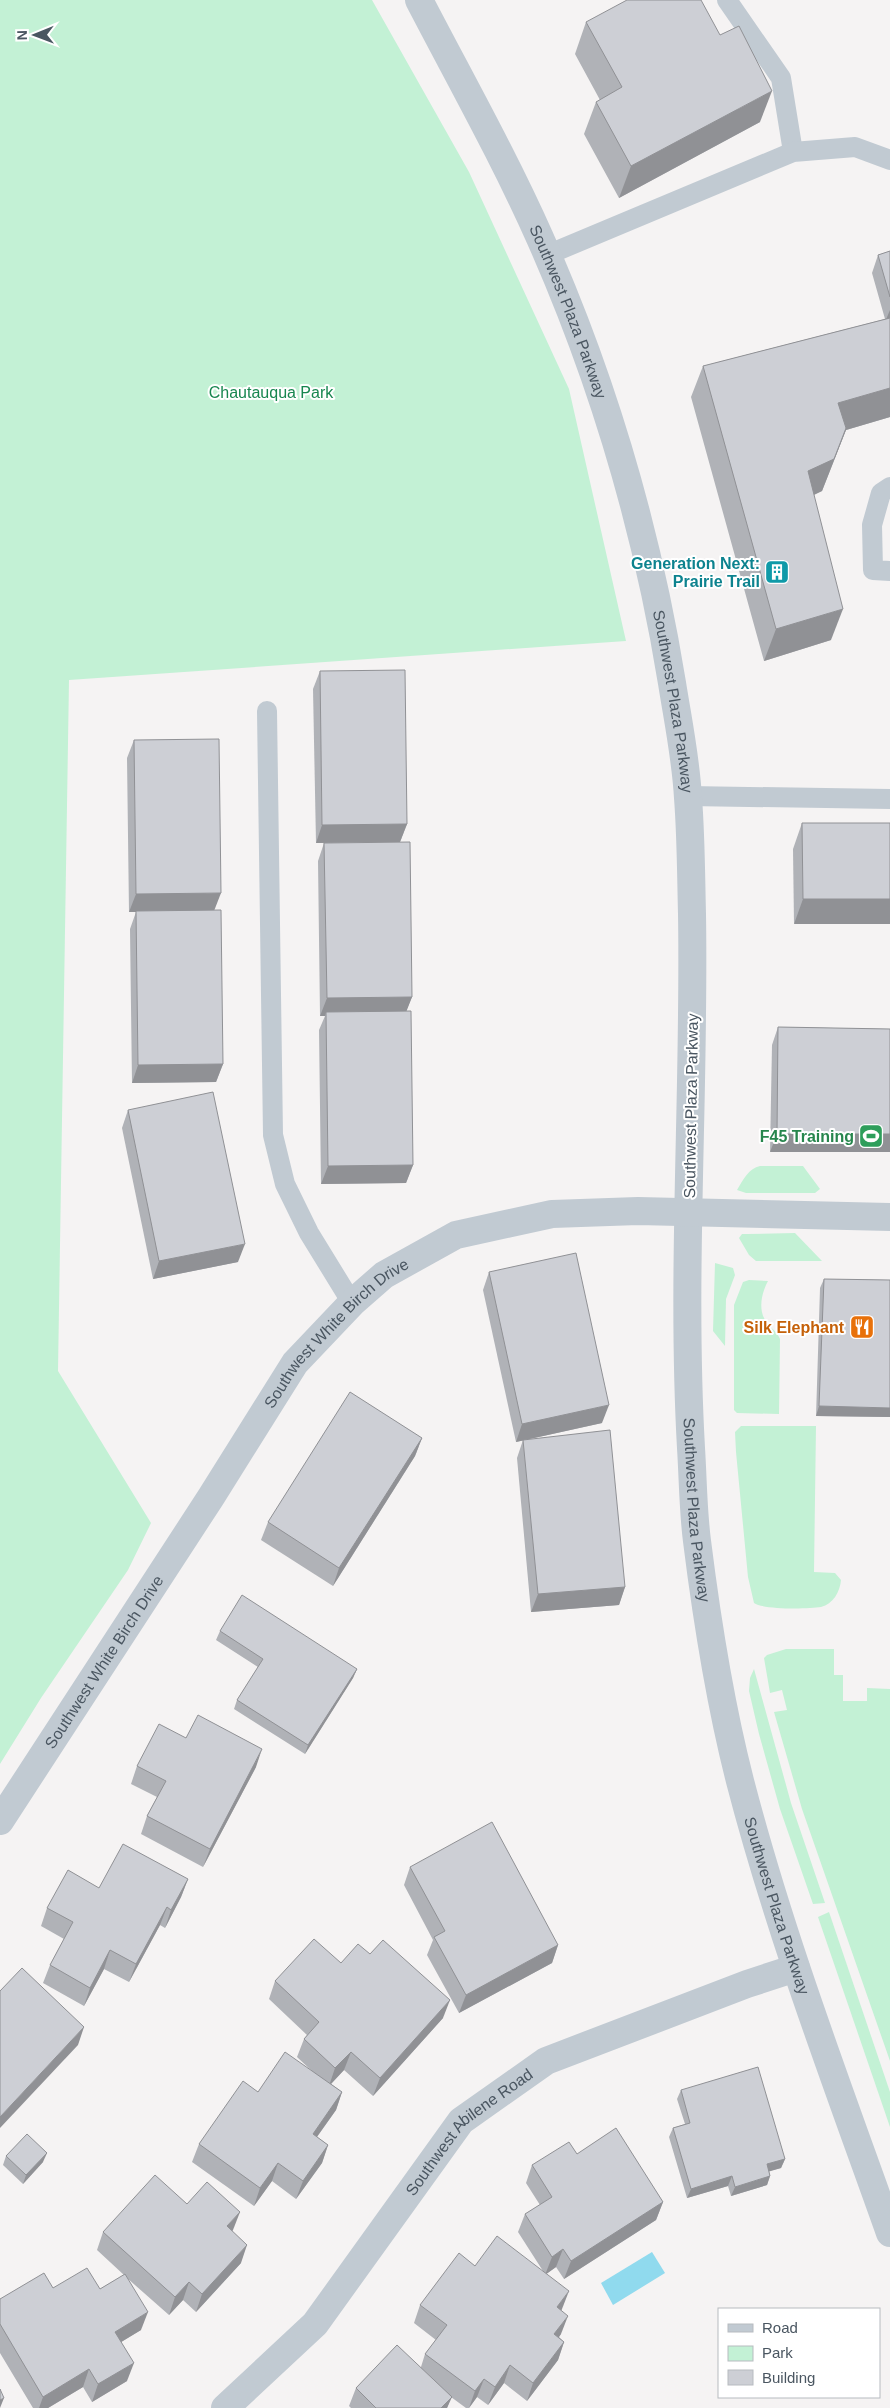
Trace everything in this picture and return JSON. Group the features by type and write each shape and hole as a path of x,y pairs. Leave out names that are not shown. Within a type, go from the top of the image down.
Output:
{"street":[{"name":"Southwest Plaza Parkway","path":"419,0 491,136 547,255 580,335 613,427 641,528 664,637 688,796 694,1014 688,1211 686,1366 696,1531 708,1630 739,1779 796,1968 890,2233"},
{"name":"Southwest White Birch Drive","path":"0,1821 211,1497 295,1363 352,1303 384,1274 456,1235 552,1214 688,1211 890,1217"},
{"name":"Southwest Abilene Road","path":"224,2408 315,2324 461,2121 546,2061 747,1984 796,1968"}],"lane":[{"path":"727,0 781,78 793,152"},
{"path":"547,255 793,152 855,147 890,160"},
{"path":"890,487 881,493 872,524 873,570 890,571"},
{"path":"267,711 273,1135 285,1184 309,1233 352,1303"},
{"path":"688,796 890,798"}],"green space":[{"name":"Chautauqua Park","path":"0,0 372,0 469,172 569,389 626,641 69,680 58,1371 151,1523 128,1570 41,1698 0,1764"},
{"path":"760,1166 803,1166 820,1189 815,1193 746,1193 737,1190 749,1172"},
{"path":"795,1233 822,1261 756,1261 749,1255 739,1238 742,1234"},
{"path":"715,1263 733,1268 735,1275 726,1299 725,1346 713,1331"},
{"path":"749,1280 768,1281 761,1305 765,1320 780,1339 779,1414 737,1413 734,1410 734,1305 743,1282"},
{"path":"741,1426 816,1426 814,1572 835,1573 841,1580 835,1597 821,1607 767,1607 754,1603 748,1577 736,1452 735,1432"},
{"path":"786,1649 834,1649 834,1675 843,1675 843,1701 867,1701 867,1688 890,1689 890,2061 802,1809 774,1712 787,1710 782,1690 770,1693 764,1658 767,1655"},
{"path":"754,1669 791,1803 825,1903 813,1904 780,1809 749,1691 750,1678"},
{"path":"829,1912 890,2092 890,2127 818,1917"}],"water":[{"path":"652,2252 665,2273 613,2305 601,2283"}],"building":[{"path":"627,0 701,0 720,35 739,26 772,91 631,166 596,102 622,87 586,22"},
{"path":"890,251 890,297 878,255"},
{"name":"Generation Next: Prairie Trail","path":"890,318 890,388 838,403 846,428 834,459 808,471 843,609 776,629 703,366"},
{"path":"405,670 407,824 322,825 320,671"},
{"path":"219,739 221,893 136,894 134,740"},
{"path":"802,823 890,823 890,899 803,899"},
{"path":"410,842 412,997 327,998 324,843"},
{"path":"221,910 223,1064 138,1065 136,911"},
{"path":"411,1011 413,1165 328,1166 326,1012"},
{"path":"778,1027 890,1029 890,1134 777,1134"},
{"path":"213,1092 245,1244 159,1261 128,1110"},
{"path":"576,1253 609,1405 522,1424 489,1272"},
{"path":"824,1279 890,1280 890,1408 819,1406"},
{"path":"350,1392 422,1438 339,1568 268,1522"},
{"path":"610,1430 625,1587 538,1594 523,1440"},
{"path":"242,1595 357,1669 308,1745 237,1700 263,1659 220,1631"},
{"path":"198,1715 262,1749 210,1849 147,1816 166,1781 137,1766 159,1724 186,1738"},
{"path":"492,1822 558,1945 466,1995 434,1937 445,1931 410,1867"},
{"path":"123,1844 188,1879 171,1910 167,1907 136,1964 110,1950 90,1988 50,1965 73,1922 47,1908 68,1870 99,1888"},
{"path":"314,1939 341,1963 358,1944 370,1954 383,1940 450,2000 380,2078 351,2052 335,2068 304,2039 319,2022 275,1981"},
{"path":"22,1968 84,2027 0,2117 0,1991"},
{"path":"285,2052 342,2092 313,2134 328,2145 303,2181 278,2163 260,2188 199,2144 243,2081 258,2092"},
{"path":"758,2067 785,2159 767,2164 770,2176 735,2187 732,2176 691,2189 673,2128 690,2123 681,2090"},
{"path":"616,2128 663,2202 571,2261 563,2249 552,2257 525,2214 552,2197 532,2165 569,2142 577,2154"},
{"path":"27,2134 47,2153 26,2175 6,2156"},
{"path":"155,2175 187,2204 207,2182 240,2212 227,2226 247,2245 202,2294 189,2282 175,2297 103,2232"},
{"path":"497,2236 569,2291 557,2307 568,2316 554,2334 564,2342 533,2383 510,2365 495,2387 484,2379 475,2391 425,2354 447,2325 420,2305 459,2253 475,2266"},
{"path":"87,2268 100,2289 125,2274 148,2312 115,2332 134,2363 98,2384 89,2369 43,2397 0,2324 0,2299 44,2273 53,2288"},
{"path":"397,2345 452,2397 441,2408 376,2408 356,2388"},
{"path":"0,2389 4,2398 0,2400"}],"place":[{"name":"Generation Next: Prairie Trail","path":"777,572"},
{"name":"F45 Training","path":"871,1136"},
{"name":"Silk Elephant","path":"862,1327"}]}
